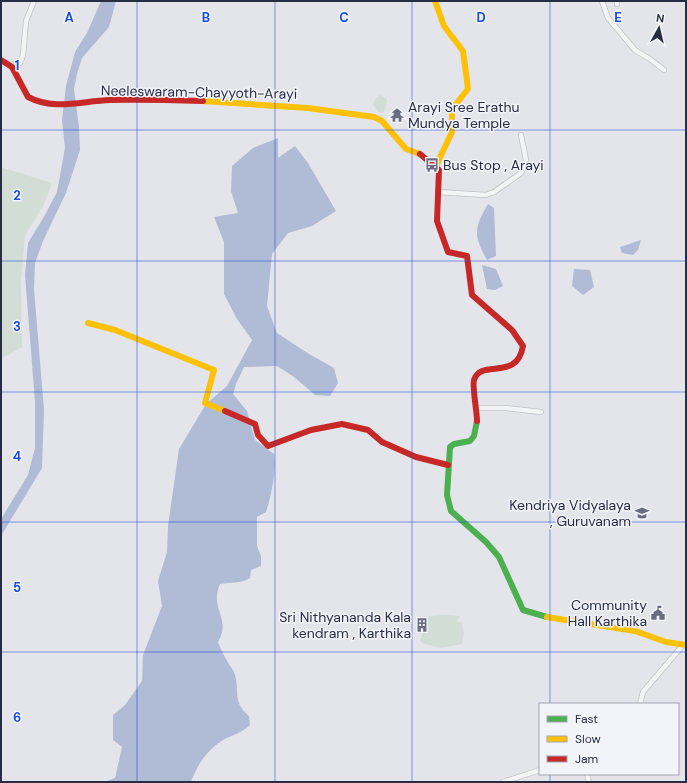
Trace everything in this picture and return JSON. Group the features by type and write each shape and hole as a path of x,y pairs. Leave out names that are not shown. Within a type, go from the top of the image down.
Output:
{"main road":[{"path":"435,1 444,26 464,51 468,89 454,104 451,112 454,126 450,138 438,157 436,166 440,174 437,221 448,252 466,256 472,295 512,330 523,346 520,359 513,364 480,371 475,375 473,381 477,420 473,438 470,442 454,444 450,447 447,496 451,511 492,548 499,557 523,610 543,617 635,631 684,645"},
{"path":"1,60 12,67"},
{"name":"Neeleswaram-Chayyoth-Arayi","path":"12,67 28,98 40,103 56,105 96,101 260,102 305,106 374,117 386,125 406,149 420,154 436,166"},
{"path":"88,323 115,330 215,371 205,403 255,424 258,435 268,446 312,430 342,424 368,430 382,442 416,457 448,465"}],"street":[{"path":"12,67 20,63 23,55 26,21 34,1"},
{"path":"602,1 608,18 634,50 650,59 664,70"},
{"path":"438,192 486,195 494,192 521,173 524,167 526,160 521,135"},
{"path":"476,408 506,408 541,412"},
{"path":"640,703 643,692 684,645"},
{"path":"503,782 539,770"}],"shaded area":[{"path":"379,95 386,98 387,102 384,112 379,113 373,105 374,101"},
{"path":"1,167 52,183 44,204 25,236 21,281 22,347 1,359"},
{"path":"444,615 460,616 457,621 462,623 464,634 462,644 440,648 422,643 420,641 425,626 422,617"}],"water":[{"path":"101,1 116,1 109,27 82,58 77,74 74,89 79,127 80,150 66,193 43,241 35,263 34,289 44,410 42,468 1,536 1,519 28,475 35,448 35,402 25,275 28,243 57,192 65,148 62,120 66,86 75,52 87,33"},
{"path":"278,138 278,158 295,146 308,163 336,211 312,226 288,233 272,254 267,306 277,333 334,368 338,383 330,396 315,395 294,377 277,366 244,367 233,394 247,411 255,440 274,454 275,460 273,483 266,512 257,517 257,546 261,556 261,566 251,570 250,578 246,580 220,584 217,593 218,607 223,626 222,634 218,642 233,670 237,683 238,699 243,710 249,716 250,725 212,748 196,770 191,782 104,782 115,778 122,747 113,740 113,715 125,705 142,681 143,655 162,606 158,581 167,552 168,526 179,449 206,404 227,386 252,340 237,319 224,294 224,242 214,217 238,213 231,191 232,166 253,148"},
{"path":"488,204 494,208 496,256 487,260 479,244 477,232 480,219"},
{"path":"641,240 638,250 633,255 622,253 620,247"},
{"path":"482,265 496,269 503,286 495,290 487,289"},
{"path":"574,269 590,270 594,287 583,295 572,286"}],"traffic: fast":[{"path":"477,421 474,436 470,441 454,444 450,447 447,495 451,511 486,542 499,557 523,610 547,617"}],"traffic: slow":[{"path":"435,1 444,26 463,51 468,89 452,109 452,132 436,166"},
{"path":"203,101 308,108 374,117 382,121 406,149 420,154"},
{"path":"88,323 115,330 214,370 205,403 225,411"},
{"path":"547,617 635,631 666,642 686,645"}],"traffic: jam":[{"path":"1,60 12,67 28,97 48,104 122,100 203,101"},
{"path":"420,154 439,170 437,221 448,252 467,256 472,295 512,330 523,346 519,357 514,363 507,367 484,370 478,374 474,380 477,421"},
{"path":"225,411 255,424 258,435 268,446 311,430 342,424 368,430 382,442 416,457 448,465"}],"place":[{"name":"Arayi Sree Erathu Mundya Temple","path":"397,115"},
{"name":"Bus Stop , Arayi","path":"432,165"},
{"name":"Kendriya Vidyalaya , Guruvanam","path":"642,513"},
{"name":"Community Hall Karthika","path":"658,613"},
{"name":"Sri Nithyananda Kala kendram , Karthika","path":"422,625"}]}
